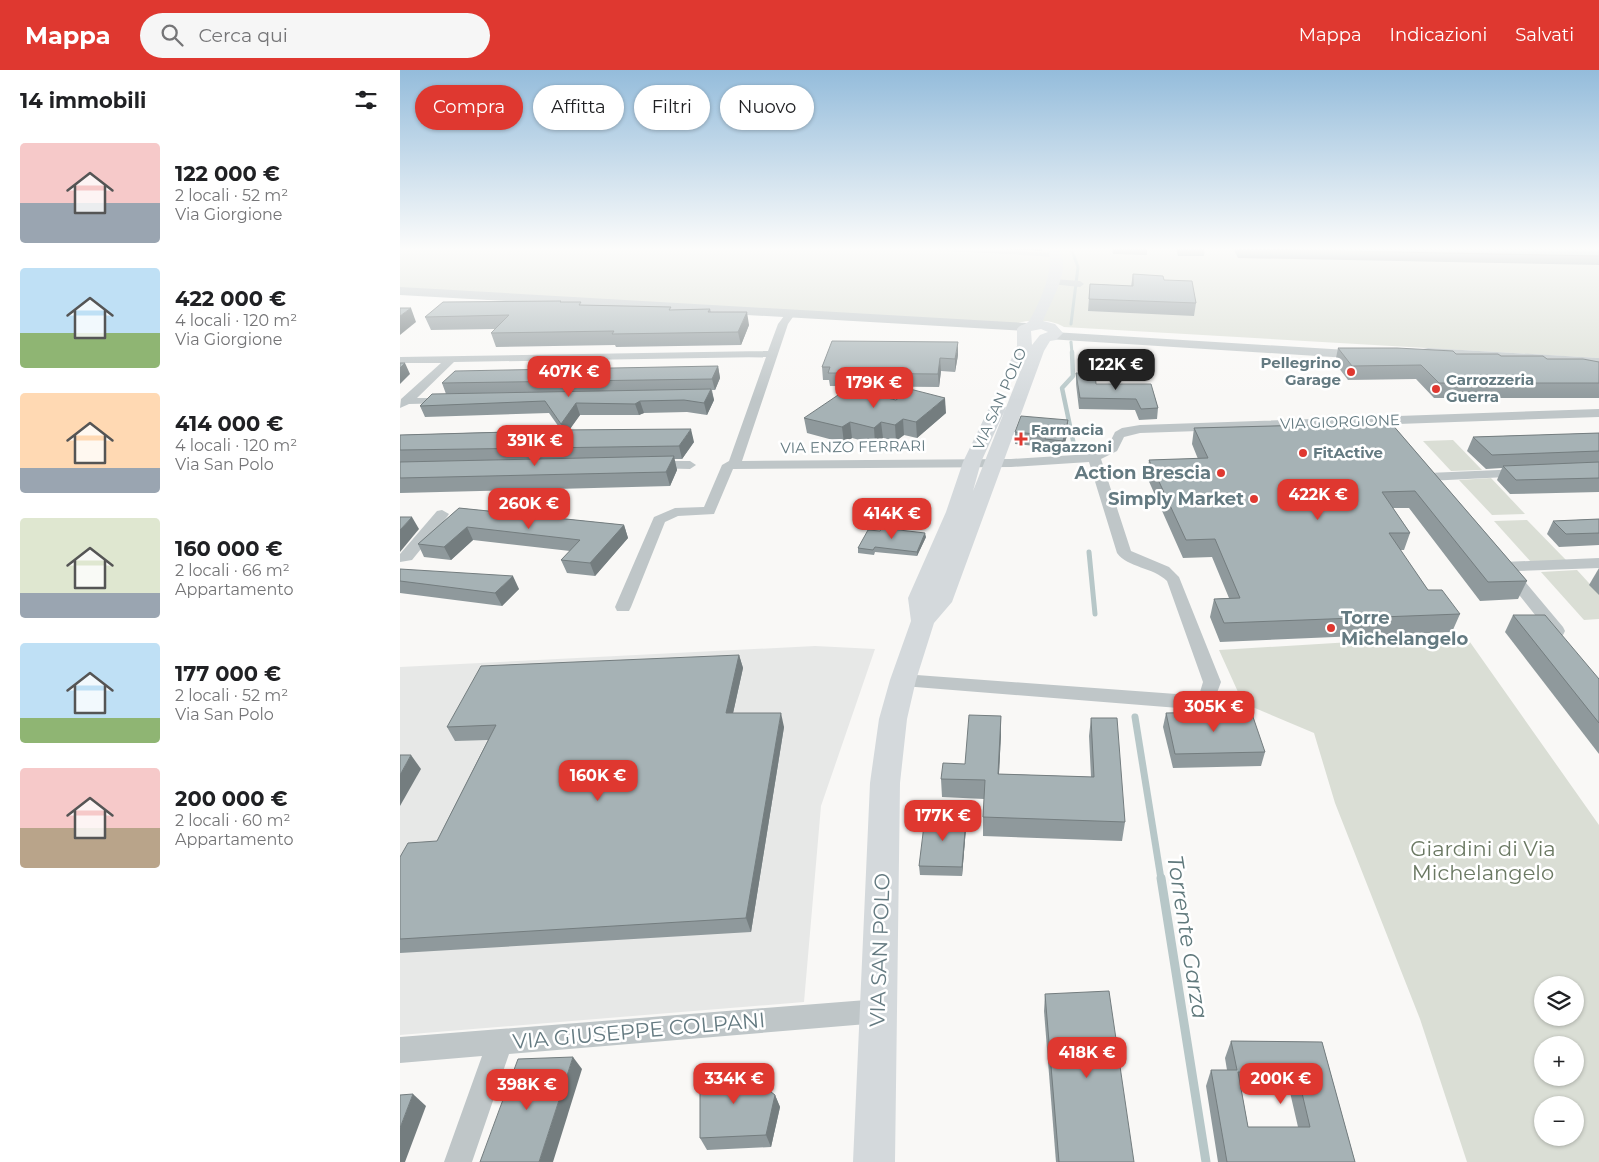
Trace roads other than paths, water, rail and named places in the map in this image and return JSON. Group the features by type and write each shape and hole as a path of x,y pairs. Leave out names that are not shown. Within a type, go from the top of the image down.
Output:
{"main road":[{"name":"VIA SAN POLO","path":"874,1162 885,783 893,719 903,680 923,621 920,598 956,512 982,463 1025,346 1039,332 1052,299"}],"street":[{"path":"436,299 1377,352"},
{"path":"514,299 787,318"},
{"path":"622,607 659,520 675,512 709,511 728,465 734,465 772,354 787,318"},
{"path":"400,360 772,354"},
{"path":"1599,362 1416,354 1599,369"},
{"path":"403,404 452,359"},
{"path":"403,404 464,400"},
{"name":"VIA GIORGIONE","path":"1094,458 1110,451 1119,435 1126,431 1599,413"},
{"path":"1381,420 1395,437"},
{"path":"903,680 1191,702 1208,696 1212,682 1174,580 1168,573 1133,560 1124,553 1094,458 982,463"},
{"name":"VIA ENZO FERRARI","path":"734,465 982,463"},
{"path":"642,466 690,464"},
{"path":"1417,464 1441,492"},
{"path":"1428,477 1533,473"},
{"path":"400,558 407,557 442,514"},
{"path":"1492,552 1569,646"},
{"path":"1504,567 1599,563"},
{"name":"VIA GIUSEPPE COLPANI","path":"400,1050 879,1011"},
{"path":"458,1162 500,1043"}],"waterway":[{"name":"Torrente Garza","path":"1071,324 1074,299"},
{"name":"Torrente Garza","path":"1071,342 1072,353"},
{"name":"Torrente Garza","path":"1072,352 1073,376 1062,388 1075,450"},
{"name":"Torrente Garza","path":"1089,552 1095,614"},
{"name":"Torrente Garza","path":"1135,717 1161,879"},
{"name":"Torrente Garza","path":"1161,878 1206,1162"}],"place":[{"name":"Pellegrino Garage","path":"1351,372"},
{"name":"Carrozzeria Guerra","path":"1436,389"},
{"name":"Farmacia Ragazzoni","path":"1021,439"},
{"name":"FitActive","path":"1303,453"},
{"name":"Action Brescia","path":"1221,473"},
{"name":"Simply Market","path":"1254,499"},
{"name":"Torre Michelangelo","path":"1331,628"}],"park label":[{"name":"Giardini di Via Michelangelo","path":"1483,861"}]}
